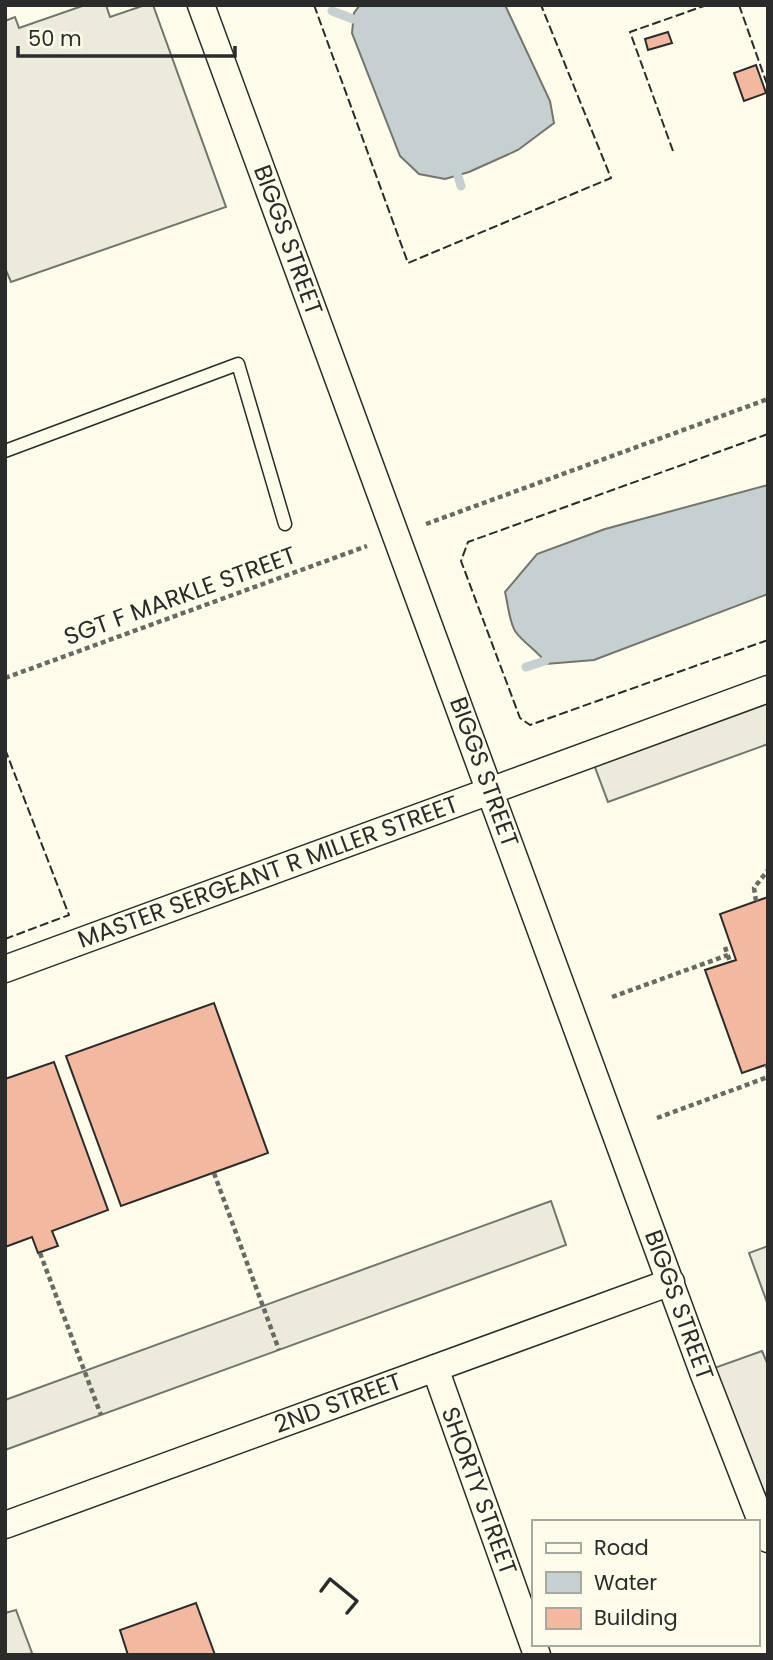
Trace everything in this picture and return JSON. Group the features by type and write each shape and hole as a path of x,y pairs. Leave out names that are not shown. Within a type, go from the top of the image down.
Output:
{"street":[{"name":"BIGGS STREET","path":"201,5 768,1539"},
{"name":"MASTER SERGEANT R MILLER STREET","path":"5,969 768,689"},
{"name":"2ND STREET","path":"5,1525 671,1282"},
{"name":"SHORTY STREET","path":"435,1368 532,1641"}],"lane":[{"path":"5,451 238,364 285,524"}],"path":[{"path":"426,524 768,399"},
{"name":"SGT F MARKLE STREET","path":"5,678 367,546"},
{"path":"756,901 754,888 768,870"},
{"path":"724,947 730,962"},
{"path":"612,997 728,955"},
{"path":"657,1118 768,1077"},
{"path":"214,1173 279,1350"},
{"path":"40,1252 101,1415"}],"shaded area":[{"path":"85,5 106,5 110,17 145,5 153,5 226,207 11,282 5,268 5,21 15,17 19,28"},
{"path":"768,689 768,744 608,802 590,754"},
{"path":"551,1201 566,1245 5,1450 5,1400"},
{"path":"768,1246 768,1305 749,1253"},
{"path":"762,1351 768,1365 768,1492 751,1499 703,1372"},
{"path":"16,1610 32,1653 5,1655 5,1613"}],"water":[{"path":"360,5 505,5 550,101 554,123 518,150 469,172 445,179 419,174 400,156 352,33 354,13"},
{"path":"768,485 768,594 594,660 546,664 515,631 505,592 537,554 605,529"}],"building":[{"path":"668,32 672,43 648,50 645,39"},
{"path":"756,65 766,93 744,101 734,73"},
{"path":"768,897 768,1064 742,1073 705,970 736,960 720,914"},
{"path":"214,1003 268,1153 121,1206 66,1056"},
{"path":"54,1062 108,1210 52,1231 58,1246 38,1253 32,1237 5,1247 5,1079"},
{"path":"196,1603 215,1655 128,1655 120,1630"}],"waterway":[{"path":"332,11 353,19"},
{"path":"458,176 461,186"},
{"path":"526,667 545,661"}],"fence":[{"path":"314,5 408,263 611,178 541,5"},
{"path":"739,5 768,87"},
{"path":"673,151 630,32 704,6"},
{"path":"768,434 468,542 461,561 520,718 530,725 768,640"},
{"path":"5,749 69,915 5,939"}],"wall":[{"path":"321,1591 330,1579 357,1601 347,1613"}]}
